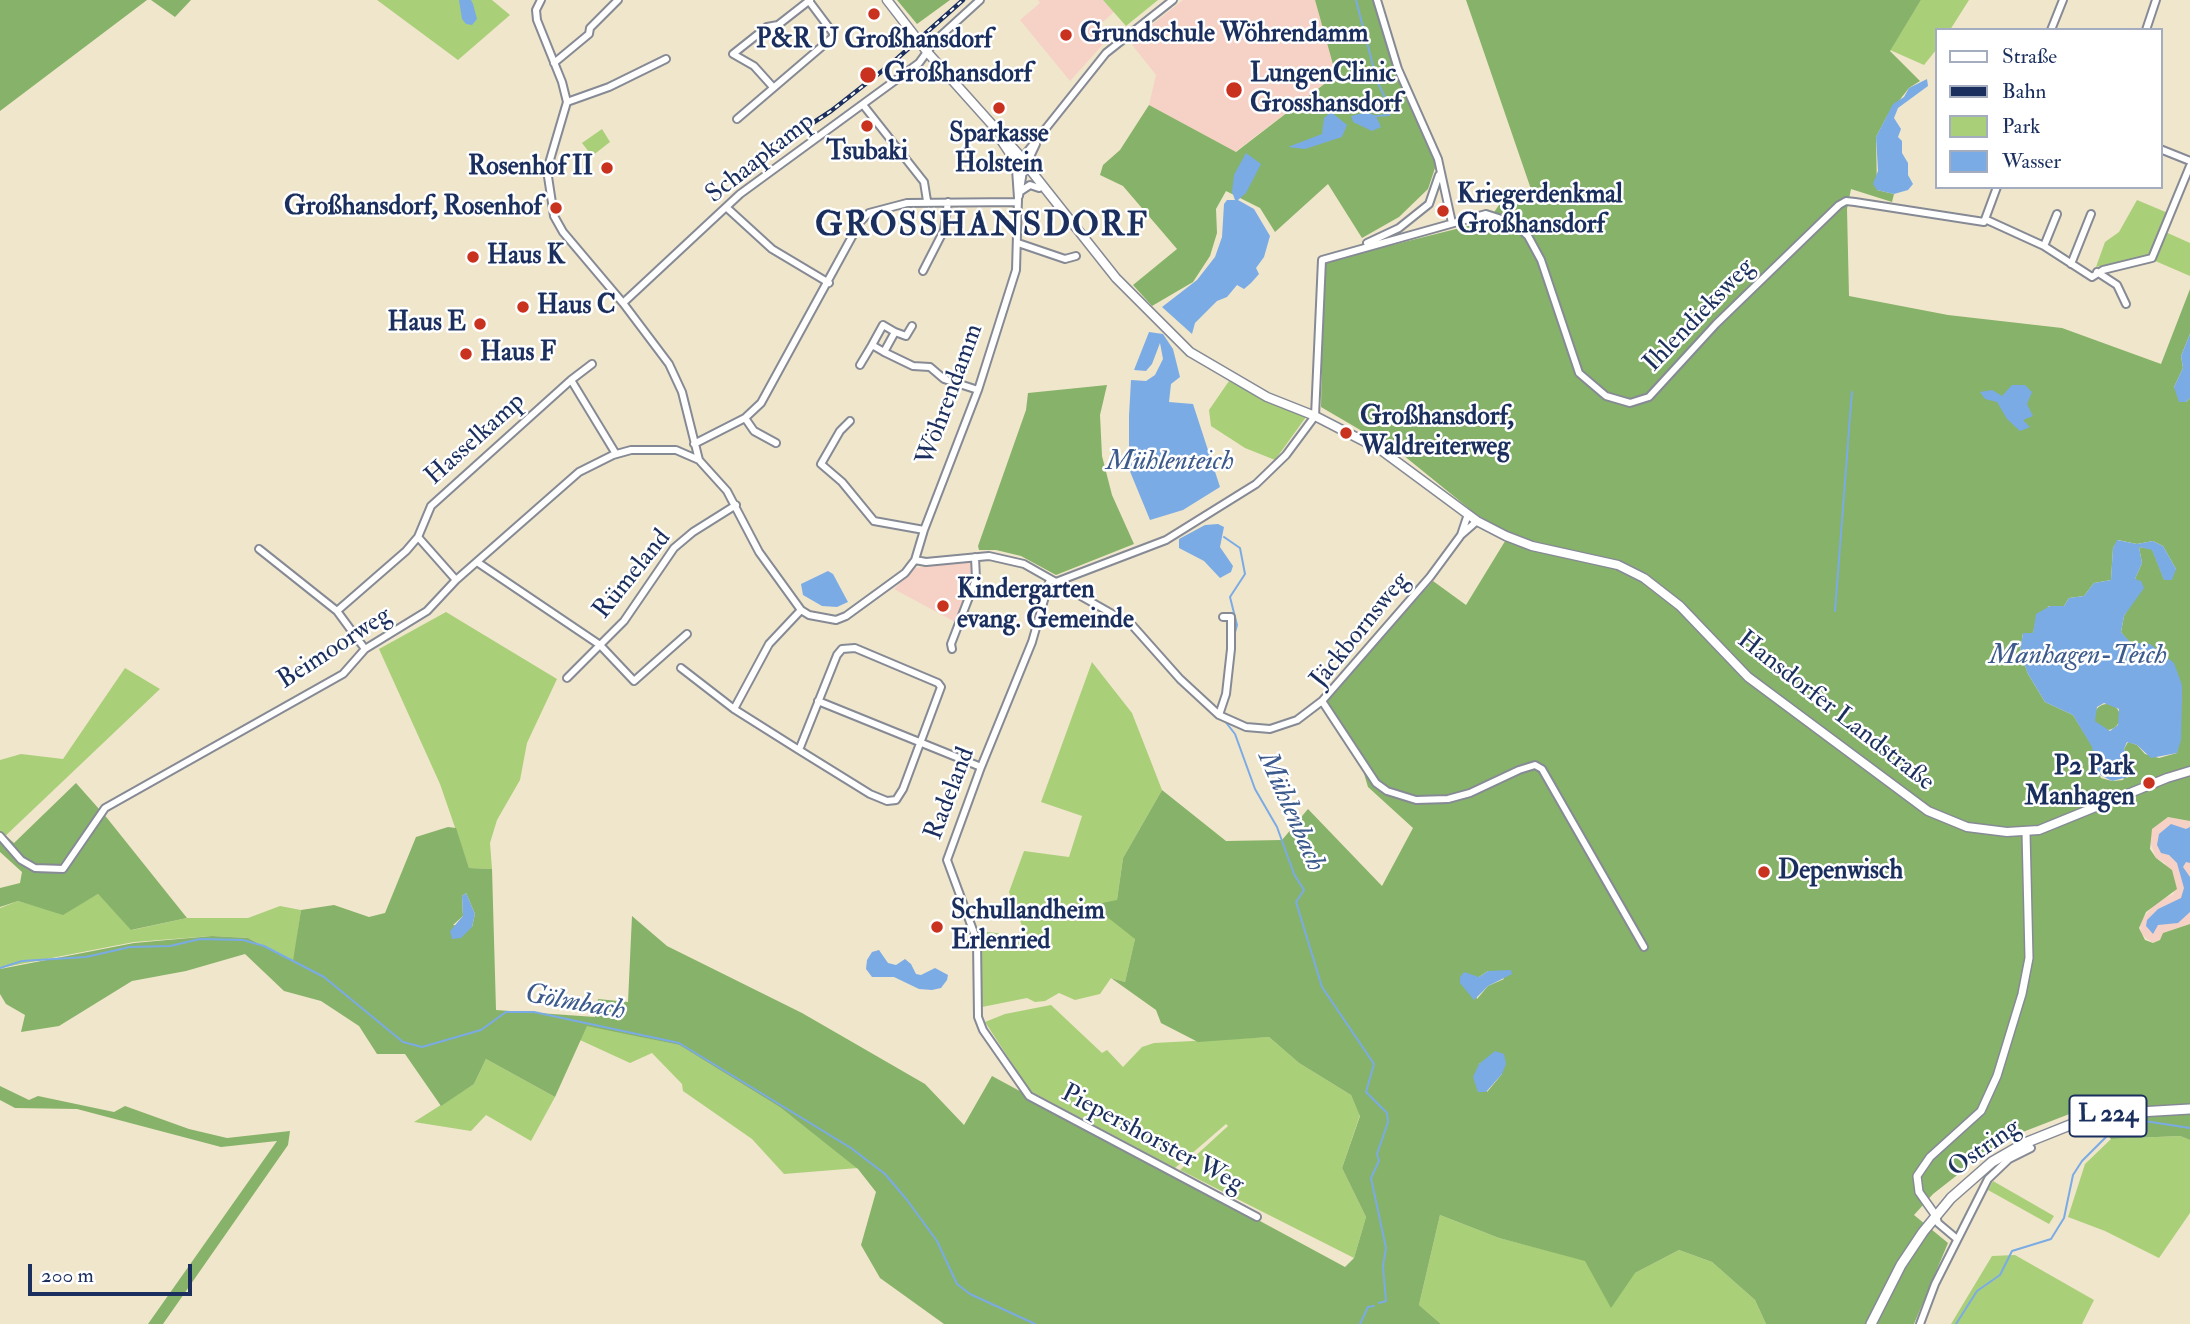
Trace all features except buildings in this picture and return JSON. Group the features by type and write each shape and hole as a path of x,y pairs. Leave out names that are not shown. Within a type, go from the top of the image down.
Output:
{"main road":[{"path":"887,0 1022,164"},
{"name":"Hansdorfer Landstraße","path":"1022,164 1039,188 1048,195"},
{"name":"Hansdorfer Landstraße","path":"1022,164 1133,296 1190,352 1267,397 1315,416 1392,457 1477,521 1532,545 1618,565 1644,578 1680,606 1748,677 1919,806 1967,827 2026,832 2039,830 2190,771"},
{"name":"Ostring","path":"1871,1324 1901,1265 1936,1216 1957,1192 1992,1162 2043,1135 2122,1113 2190,1110"}],"street":[{"path":"541,0 536,10 537,20 567,102 547,170 551,206 563,232 623,303 677,377 699,460 736,505 759,552 801,610 820,619 846,616 905,573 915,560 926,562 975,557 1007,558 1132,625 1180,679 1219,715 1246,727 1270,729 1297,720 1322,701"},
{"path":"554,63 589,34 590,28 618,0"},
{"name":"Schaapkamp","path":"623,303 726,207 864,106 928,52 980,0"},
{"path":"1351,250 1452,223 1438,159 1398,69 1377,0"},
{"path":"2052,28 2063,0"},
{"path":"2147,28 2156,0"},
{"path":"737,119 772,86 833,37 833,33 809,1 733,54 754,66 772,86"},
{"name":"Wöhrendamm","path":"915,560 923,530 978,390 1013,282 1022,164 1038,138 1106,53 1170,1"},
{"path":"567,102 666,59"},
{"path":"864,106 924,182 927,201"},
{"path":"2162,150 2190,160"},
{"path":"1053,581 1166,540 1268,474 1315,416 1321,263 1399,228 1429,204 1438,185 1438,159"},
{"path":"1996,189 1987,220 2044,246 2092,276 2097,272 2152,258 2190,166"},
{"path":"676,450 694,445 745,418 761,403 860,222 869,213 892,205 927,201 1019,197 1030,185 1039,188"},
{"name":"Ihlendieksweg","path":"1452,223 1486,214 1496,215 1514,223 1528,236 1541,260 1579,373 1606,396 1630,403 1649,397 1716,324 1846,201 1984,222 1987,220"},
{"path":"923,271 944,230 948,202"},
{"path":"726,207 772,249 829,283"},
{"path":"2044,246 2057,214"},
{"path":"2071,264 2091,214"},
{"path":"1018,243 1065,259 1076,256"},
{"path":"2097,272 2117,285 2126,304"},
{"path":"860,365 883,325 906,336 912,326"},
{"path":"884,352 895,332"},
{"path":"872,345 913,366 930,367 944,379 978,390"},
{"name":"Hasselkamp","path":"337,611 406,551 418,537 431,506 571,380 592,365"},
{"path":"571,380 616,454"},
{"path":"745,418 754,430 776,443"},
{"path":"850,421 840,431 821,464 842,482 874,522 923,530"},
{"name":"Beimoorweg","path":"0,836 21,860 34,869 63,869 105,808 342,674 365,649 427,611 456,580 579,472 616,454 648,448 676,450 699,460"},
{"name":"Rümeland","path":"567,678 640,601 674,548 693,532 736,505"},
{"name":"Jäckbornsweg","path":"1461,535 1468,514"},
{"name":"Jäckbornsweg","path":"1477,521 1461,535 1430,578 1322,701 1376,783 1416,800 1448,799 1470,793 1535,765 1542,769 1644,947"},
{"path":"418,537 456,580"},
{"path":"259,549 337,611 365,649"},
{"path":"952,649 951,644 976,579 975,557"},
{"path":"477,562 600,645 634,681 687,634"},
{"name":"Radeland","path":"1029,1096 983,1030 976,990 977,941 947,860 1053,581"},
{"path":"734,709 769,644 801,610"},
{"path":"1219,715 1226,694 1231,649 1231,617 1223,617"},
{"path":"681,668 734,709 799,750 870,794 892,801 901,795 941,692 938,683 855,648 839,651 799,750"},
{"path":"818,701 981,767"},
{"path":"1957,1239 1938,1223 1919,1192 1917,1176 1930,1157 1981,1111 1997,1076 2022,994 2029,958 2026,832"},
{"name":"Piepershorster Weg","path":"1029,1096 1257,1217"},
{"path":"1920,1324 1957,1239 1988,1179 2009,1159 2031,1148"}],"shaded area":[{"name":"Grundschule Wöhrendamm","path":"1038,0 1103,0 1114,12 1096,28 1106,41 1070,81 1020,20 1040,3"},
{"name":"LungenClinic Grosshansdorf","path":"1183,0 1315,0 1337,74 1235,152 1149,105 1156,75 1130,42"},
{"name":"Kindergarten evang. Gemeinde","path":"972,561 972,579 955,622 894,589 915,568"},
{"path":"2168,817 2190,821 2190,924 2163,933 2160,940 2153,943 2141,934 2140,922 2157,901 2174,894 2165,863 2156,858 2149,839 2152,829"}],"green space":[{"path":"0,0 147,0 0,111"},
{"path":"151,0 191,0 175,17"},
{"path":"377,0 492,0 510,15 458,60"},
{"path":"897,0 950,0 917,24"},
{"path":"1103,0 1158,0 1126,26"},
{"path":"1315,0 1377,0 1383,26 1438,159 1428,189 1399,217 1362,238 1328,184 1275,232 1260,208 1226,191 1216,209 1217,233 1210,256 1193,282 1152,306 1133,285 1177,249 1123,186 1100,175 1103,165 1120,150 1149,105 1236,152 1336,75"},
{"path":"1466,0 1921,0 1890,51 1920,81 1909,88 1887,116 1876,137 1877,190 1894,194 1892,202 1851,189 1847,209 1849,296 1948,315 2062,328 2161,364 2190,289 2190,334 2181,356 2183,368 2174,387 2186,402 2190,398 2190,821 2168,817 2152,829 2150,849 2156,858 2172,870 2177,889 2146,912 2139,928 2145,940 2153,943 2160,940 2163,933 2190,924 2190,1140 2180,1136 2111,1139 2085,1108 2002,1140 1933,1194 1914,1215 1948,1243 1914,1324 1766,1324 1755,1300 1712,1262 1679,1250 1635,1273 1611,1308 1585,1261 1499,1238 1440,1215 1419,1305 1441,1324 944,1324 880,1278 861,1245 876,1192 858,1169 781,1108 679,1045 587,1026 555,1097 486,1059 474,1084 441,1106 405,1054 377,1054 359,1026 321,1001 284,991 245,954 186,971 132,981 59,1026 21,1032 25,1015 6,1004 0,994 0,969 134,943 212,936 248,938 293,961 301,910 334,905 369,917 385,913 416,837 448,827 456,828 469,868 492,869 496,1010 595,1017 598,999 628,1002 632,916 667,946 802,1013 925,1084 964,1125 992,1076 1345,1267 1354,1258 1366,1217 1342,1168 1360,1116 1351,1095 1299,1063 1269,1037 1198,1042 1161,1023 1156,1010 1111,978 1125,982 1135,939 1092,905 1117,900 1123,858 1162,790 1226,841 1282,840 1308,809 1382,886 1413,828 1368,787 1357,750 1326,701 1433,581 1466,605 1510,533 1477,515 1403,455 1321,407 1324,262 1488,221 1499,205 1533,195","holes":["2118,540 2137,544 2153,541 2163,546 2176,569 2164,579 2152,549 2139,547 2142,563 2135,579 2133,601 2124,616 2121,632 2130,643 2150,644 2181,710 2177,753 2159,758 2145,754 2137,745 2128,742 2124,749 2131,763 2123,780 2112,781 2101,778 2093,758 2093,747 2073,715 2045,702 2028,674 2020,652 2023,633 2033,634 2035,624 2049,606 2064,606 2069,598 2084,596 2094,583 2111,580 2113,548","466,893 475,914 472,927 453,925 463,916 462,896","1488,971 1498,971 1504,979 1488,986 1477,999 1471,977 1479,977","1487,1060 1502,1074 1487,1092 1479,1064"]},
{"path":"1921,0 1969,0 1951,28 1934,28 1934,52 1924,65 1890,50"},
{"path":"602,129 610,142 592,156 582,143"},
{"path":"2137,200 2168,213 2161,230 2190,243 2190,276 2146,257 2096,267 2105,242 2119,232"},
{"path":"1229,381 1306,417 1275,460 1245,448 1211,426 1209,410"},
{"path":"1107,385 1100,415 1102,456 1112,495 1134,544 1056,575 1021,556 996,550 979,550 978,546 1026,410 1028,393"},
{"path":"446,612 557,679 527,743 520,780 497,820 490,843 492,869 469,868 440,784 379,649"},
{"path":"1092,662 1132,713 1162,790 1123,858 1117,900 1135,939 1125,982 1111,978 1100,994 1075,1000 1059,993 1045,1001 1035,1002 1027,998 982,1007 977,931 1026,936 1009,892 1024,851 1069,857 1082,816 1041,802"},
{"path":"125,668 160,689 0,841 0,760 21,754 63,759"},
{"path":"2107,704 2116,708 2120,717 2116,726 2107,730 2098,726 2094,717 2098,708"},
{"path":"76,783 187,918 131,930 98,894 63,915 18,901 0,907 0,888 20,883 22,872 0,852 0,841 6,836 14,843"},
{"path":"98,894 132,930 187,918 248,918 280,906 301,910 294,961 248,938 212,936 134,942 0,968 0,908 18,901 63,914"},
{"path":"1051,1005 1102,1053 1107,1050 1123,1067 1142,1047 1154,1043 1269,1037 1299,1063 1351,1095 1360,1115 1342,1168 1366,1217 1354,1258 1180,1170 1228,1126 1226,1124 1175,1168 1030,1091 985,1022 1005,1014"},
{"path":"587,1025 679,1045 781,1108 858,1168 784,1174 752,1139 683,1091 682,1084 652,1053 630,1063 580,1040"},
{"path":"486,1059 555,1097 531,1141 486,1115 471,1131 414,1122 474,1084"},
{"path":"0,1086 29,1100 38,1096 114,1112 125,1106 189,1129 227,1138 290,1131 288,1145 163,1324 148,1324 277,1141 221,1147 77,1109 15,1108 0,1100"},
{"path":"2180,1136 2190,1140 2190,1213 2159,1258 2105,1231 2068,1217 2085,1164 2111,1139"},
{"path":"1993,1181 2054,1216 2049,1224 1988,1190"},
{"path":"1440,1215 1499,1238 1635,1273 1679,1250 1712,1262 1755,1300 1766,1324 1441,1324 1419,1305"},
{"path":"2015,1255 2094,1300 2082,1324 1951,1324 1992,1256"}],"water":[{"path":"459,0 471,0 477,19 472,25 466,24 462,19"},
{"path":"1927,79 1928,86 1898,108 1894,118 1901,129 1898,137 1902,141 1902,153 1908,163 1908,175 1913,184 1908,190 1894,194 1877,190 1873,184 1878,171 1876,137 1893,104 1904,97 1909,88"},
{"path":"1331,112 1347,125 1342,137 1305,149 1288,147 1322,134 1324,118"},
{"path":"1367,112 1376,116 1381,127 1372,131 1353,122 1351,116"},
{"path":"1246,153 1261,164 1246,193 1238,200 1254,209 1270,236 1264,257 1256,268 1259,274 1244,289 1237,285 1227,297 1217,301 1195,323 1192,334 1162,307 1197,280 1215,257 1222,237 1224,204 1227,200 1235,200 1232,192 1234,175"},
{"name":"Mühlenteich","path":"1149,332 1163,334 1173,349 1180,377 1171,384 1169,402 1193,404 1220,487 1183,510 1150,520 1129,469 1131,380 1146,381 1155,375 1163,359 1160,343 1152,364 1146,371 1134,370"},
{"path":"2190,334 2190,398 2186,402 2179,402 2174,387 2183,368 2181,356"},
{"path":"2012,385 2025,385 2032,392 2027,404 2033,416 2023,420 2030,427 2020,431 2007,419 1997,402 1985,399 1980,392 1992,390 2002,396"},
{"path":"1218,524 1224,527 1220,547 1233,566 1231,572 1220,578 1204,561 1179,548 1179,539 1205,525"},
{"name":"Manhagen-Teich","path":"2117,540 2137,544 2153,541 2163,546 2176,569 2172,580 2164,580 2152,550 2139,547 2142,563 2135,579 2141,581 2144,588 2124,616 2121,632 2130,642 2150,644 2174,663 2182,685 2182,697 2181,740 2177,753 2151,758 2137,745 2127,742 2124,749 2131,763 2133,776 2112,781 2096,773 2092,747 2073,715 2045,702 2028,674 2020,652 2023,633 2033,633 2036,614 2050,606 2064,606 2069,598 2084,596 2094,583 2111,580 2113,548","holes":["2104,703 2119,709 2118,725 2110,731 2095,721 2097,707"]},
{"path":"828,571 833,574 848,602 837,607 822,606 803,595 801,584"},
{"path":"2171,824 2186,829 2190,827 2190,863 2186,862 2183,867 2190,877 2190,912 2178,923 2158,925 2153,934 2146,926 2147,920 2158,909 2181,898 2184,888 2177,863 2169,855 2161,853 2157,845 2159,834"},
{"path":"466,893 475,914 472,927 461,938 452,939 450,931 463,916 462,896"},
{"path":"879,950 888,963 896,965 905,959 916,974 921,975 935,968 948,975 947,980 941,988 932,990 919,989 894,977 872,977 866,969 867,960 872,952"},
{"path":"1511,970 1512,974 1488,986 1474,1000 1460,983 1464,972 1479,977 1488,971"},
{"path":"1495,1051 1504,1054 1506,1064 1502,1074 1486,1092 1478,1092 1473,1077 1479,1064"}],"waterway":[{"path":"1356,0 1377,81 1390,108 1389,115 1376,116"},
{"path":"1848,441 1852,392"},
{"path":"1835,611 1848,443"},
{"path":"1224,537 1240,548 1245,574 1230,597 1237,625 1234,636"},
{"name":"Mühlenbach","path":"1224,720 1235,734 1255,789 1277,827 1294,874 1304,890 1296,902 1322,987 1374,1064 1366,1092 1387,1113 1388,1122 1377,1154 1379,1161 1371,1178 1386,1248 1383,1266 1386,1301 1379,1303"},
{"name":"Gölmbach","path":"0,968 22,961 86,957 130,947 170,946 200,939 243,940 264,946 324,977 403,1042 422,1047 481,1030 506,1012 534,1012 679,1043 851,1148 885,1174 937,1241 957,1284 970,1294 1035,1324"},
{"path":"1956,1324 1977,1291 2000,1275 2012,1251 2051,1239 2064,1218 2073,1175 2082,1161 2125,1118 2190,1128"},
{"name":"Mühlenbach","path":"1360,1324 1368,1307 1374,1306"}],"railway":[{"path":"802,130 891,64 963,0"}],"place":[{"name":"P&R U Großhansdorf","path":"874,14"},
{"name":"Grundschule Wöhrendamm","path":"1066,35"},
{"name":"Großhansdorf","path":"868,75"},
{"name":"LungenClinic Grosshansdorf","path":"1234,90"},
{"name":"Sparkasse Holstein","path":"999,108"},
{"name":"Tsubaki","path":"867,126"},
{"name":"Rosenhof II","path":"607,168"},
{"name":"Großhansdorf, Rosenhof","path":"556,208"},
{"name":"Kriegerdenkmal Großhansdorf","path":"1443,211"},
{"name":"Haus K","path":"473,257"},
{"name":"Haus C","path":"523,307"},
{"name":"Haus E","path":"480,324"},
{"name":"Haus F","path":"466,354"},
{"name":"Großhansdorf, Waldreiterweg","path":"1346,433"},
{"name":"Kindergarten evang. Gemeinde","path":"943,606"},
{"name":"P2 Park Manhagen","path":"2149,783"},
{"name":"Depenwisch","path":"1764,872"},
{"name":"Schullandheim Erlenried","path":"937,927"}],"district":[{"name":"GROSSHANSDORF","path":"982,228"}]}
